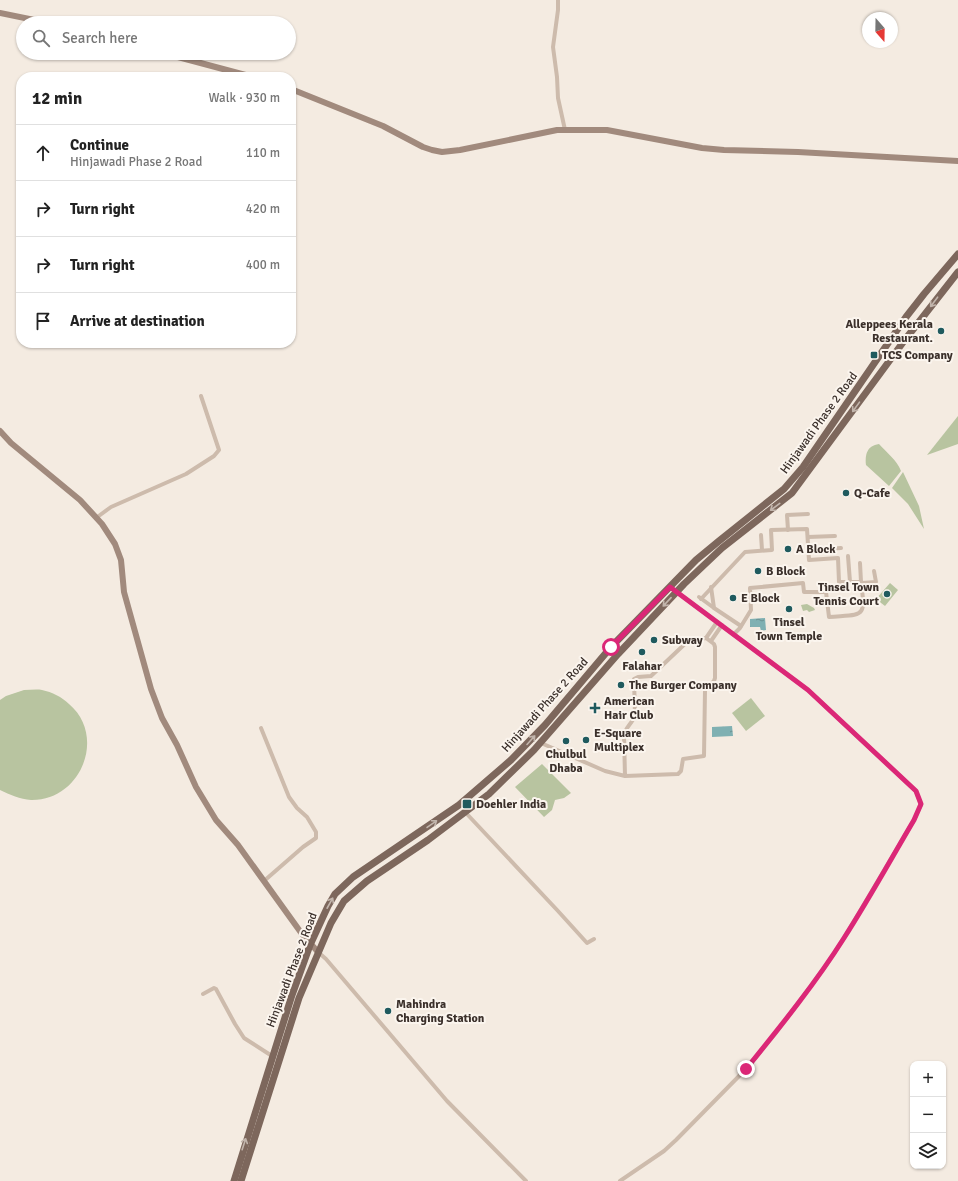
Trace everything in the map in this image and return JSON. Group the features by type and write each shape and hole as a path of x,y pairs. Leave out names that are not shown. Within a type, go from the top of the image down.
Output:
{"main road":[{"name":"Hinjawadi Phase 2 Road","path":"238,1178 272,1056 310,945 335,894 353,877 459,804 528,744 601,659 670,587 709,549 779,494 803,467 906,317 958,254"},
{"name":"Hinjawadi Phase 2 Road","path":"238,1178 299,998 337,911 349,896 466,813 508,777 541,742 600,673 677,592 722,548 786,499 798,486 904,341 958,272"},
{"path":"459,804 466,813"}],"street":[{"path":"558,0 553,47 558,98 565,130"},
{"path":"0,13 16,16"},
{"path":"189,60 234,72"},
{"path":"296,91 383,126 423,147 442,152 460,150 565,130 607,130 702,148 724,150 798,152 958,161"},
{"path":"96,518 111,506 186,474 214,456 219,450 201,396"},
{"path":"0,431 11,443 80,500 96,518 115,544 119,554 124,592 151,689 162,718 177,745 196,787 216,820 238,845 310,945 335,970 447,1101 526,1181"},
{"path":"788,530 787,515 808,514"},
{"path":"741,626 700,598 744,552 772,550 771,530 807,529 809,560 838,558 839,582 876,582 874,571"},
{"path":"760,535 762,550"},
{"path":"808,537 834,536"},
{"path":"808,550 841,548"},
{"path":"848,556 850,582"},
{"path":"734,634 751,610 750,588 803,582 804,592 826,592 829,617 857,615 863,609 864,603 860,563"},
{"path":"620,1181 653,1159 676,1140 746,1069 775,1034 827,964 844,938 914,820 921,804 916,791 808,690 670,587"},
{"path":"711,587 714,608"},
{"path":"706,638 717,622"},
{"path":"711,641 722,625"},
{"path":"541,742 605,771 624,776 678,774 681,772 683,759 704,756 705,690 715,678 715,647 711,641 706,638 688,640 651,676 638,677 634,679 635,715 624,736 624,776"},
{"path":"261,728 289,797 297,808 307,817 316,832 316,838 303,847 264,881"},
{"path":"466,813 558,910 586,943 594,939"},
{"path":"203,994 214,988 216,989 244,1038 272,1056"}],"green space":[{"path":"958,416 958,444 927,455 954,421"},
{"path":"879,444 894,460 901,471 889,486 866,465 866,457 869,449"},
{"path":"903,472 919,506 924,529 908,504 892,488"},
{"name":"Tinsel Town Tennis Court","path":"890,583 898,590 885,606 876,599"},
{"path":"807,604 815,610 809,612 807,610 803,611 801,605"},
{"path":"24,690 42,690 53,693 63,699 80,717 86,733 87,749 83,764 75,779 63,790 49,797 31,800 0,790 0,700 6,696"},
{"path":"751,698 765,716 746,731 732,713"},
{"path":"542,764 571,793 564,798 555,800 552,810 544,817 515,787"}],"water":[{"path":"765,618 766,630 761,631 760,627 750,627 750,619"},
{"path":"732,726 733,736 712,737 712,727"}],"place":[{"name":"Alleppees Kerala Restaurant.","path":"941,331"},
{"name":"TCS Company","path":"874,355"},
{"name":"Q-Cafe","path":"846,493"},
{"name":"A Block","path":"788,549"},
{"name":"B Block","path":"758,571"},
{"name":"Tinsel Town Tennis Court","path":"887,594"},
{"name":"E Block","path":"733,598"},
{"name":"Tinsel Town Temple","path":"789,609"},
{"name":"Subway","path":"654,640"},
{"name":"Falahar","path":"642,652"},
{"name":"The Burger Company","path":"621,685"},
{"name":"American Hair Club","path":"595,708"},
{"name":"E-Square Multiplex","path":"586,740"},
{"name":"Chulbul Dhaba","path":"566,741"},
{"name":"Doehler India","path":"467,804"},
{"name":"Mahindra Charging Station","path":"388,1011"}],"route":[{"path":"611,647 670,587 808,690 916,791 921,804 914,820 827,964 775,1034 746,1069"}]}
